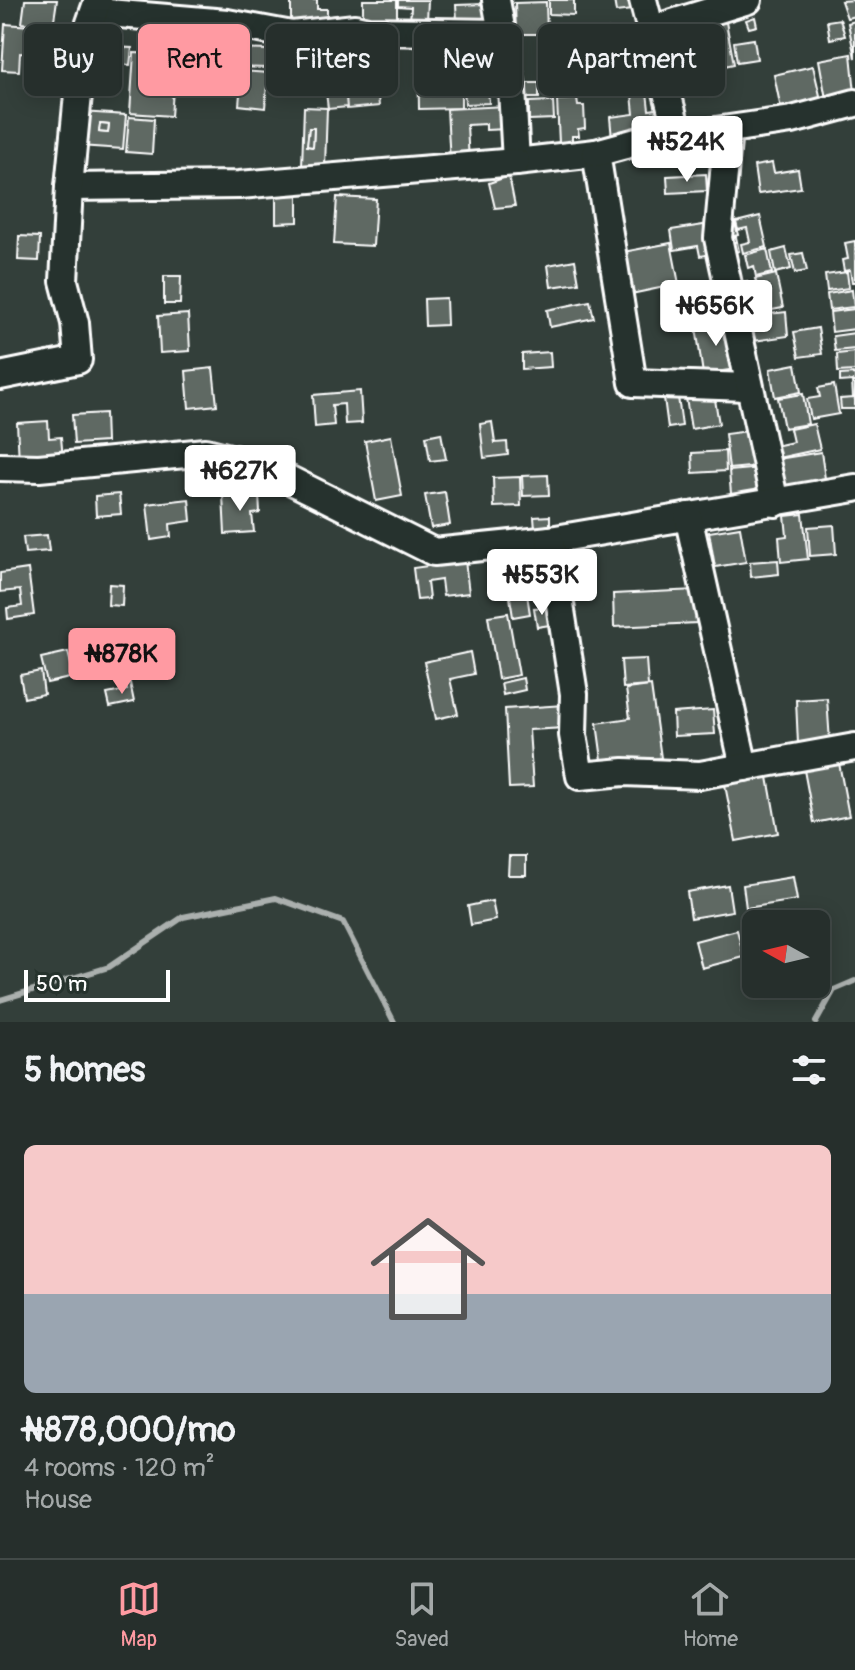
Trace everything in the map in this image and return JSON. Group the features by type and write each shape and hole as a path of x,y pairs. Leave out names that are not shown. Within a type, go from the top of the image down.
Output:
{"street":[{"path":"496,0 500,24"},
{"path":"643,0 649,24"},
{"path":"670,24 748,0"},
{"path":"0,376 78,360 75,323 64,281 69,187 83,43 97,6 226,12 292,35 355,28 414,32"},
{"path":"512,96 516,162"},
{"path":"669,96 677,131"},
{"path":"69,187 239,185 516,162 596,153 677,131 688,135 792,120 855,103"},
{"path":"728,130 722,163 718,238 748,387 763,433 775,503"},
{"path":"596,153 633,383 720,383 748,387"},
{"path":"0,467 39,468 206,452 262,466 434,552 550,540 855,488"},
{"path":"688,516 744,767"},
{"path":"550,540 574,694 573,735 580,776 624,772 700,775 855,747"}],"building":[{"path":"25,0 57,0 53,24 22,23"},
{"path":"291,0 317,0 317,9 327,9 327,24 291,23"},
{"path":"363,0 397,0 397,20 363,20"},
{"path":"398,0 428,0 427,21 410,21 411,7 398,6"},
{"path":"549,0 574,0 574,15 549,14"},
{"path":"614,0 631,0 633,10 616,12"},
{"path":"855,0 855,16 847,18 841,1"},
{"path":"546,2 547,24 538,24 538,34 522,34 522,24 516,24 515,3"},
{"path":"484,4 484,19 457,20 456,5"},
{"path":"755,17 757,26 749,28 746,20"},
{"path":"840,19 845,36 830,39 827,21"},
{"path":"855,21 855,58 848,23"},
{"path":"726,22 734,64 725,66 725,24 716,24"},
{"path":"5,24 24,25 24,53 20,53 19,71 2,70"},
{"path":"754,39 757,59 737,62 734,42"},
{"path":"122,48 132,48 130,65 122,64"},
{"path":"250,49 266,50 266,68 250,67"},
{"path":"134,53 138,53 138,96 173,96 171,116 130,113"},
{"path":"851,54 855,93 826,99 819,60"},
{"path":"813,66 822,104 782,114 774,75"},
{"path":"250,72 266,73 265,108 239,105 240,96 250,96"},
{"path":"527,83 538,83 539,98 526,98"},
{"path":"326,96 346,96 347,107 328,109"},
{"path":"346,96 378,96 379,106 347,109"},
{"path":"419,96 461,96 461,108 419,109"},
{"path":"464,96 489,96 489,103 465,104"},
{"path":"632,96 647,96 649,110 664,108 667,133 612,139 610,117 634,114"},
{"path":"577,99 578,106 584,106 585,128 578,129 579,136 572,136 572,143 559,143 557,100"},
{"path":"553,101 554,119 529,120 529,102"},
{"path":"506,106 507,129 486,130 486,124 467,125 469,162 450,163 447,109"},
{"path":"304,107 327,108 325,167 302,167","holes":["309,128 314,128 313,147 307,146"]},
{"path":"81,112 126,115 123,149 79,146","holes":["100,124 109,125 108,133 99,132"]},
{"path":"129,117 154,119 152,154 126,152"},
{"path":"100,124 109,125 108,133 99,132"},
{"path":"309,128 314,128 313,147 307,146"},
{"path":"772,163 774,173 798,169 801,188 758,194 754,166"},
{"path":"706,174 707,191 668,193 667,176"},
{"path":"509,176 515,206 495,208 489,183"},
{"path":"298,195 298,222 276,223 276,196"},
{"path":"337,197 376,199 373,246 334,244"},
{"path":"760,216 767,247 743,253 741,244 750,242 747,228 738,230 736,222"},
{"path":"734,219 738,235 727,238 723,221"},
{"path":"710,224 715,254 700,256 698,246 674,250 671,230"},
{"path":"19,236 40,237 39,261 18,260"},
{"path":"736,237 739,251 728,254 724,240"},
{"path":"855,241 855,282 852,282 850,270 844,271 842,260 848,259 845,243"},
{"path":"671,243 679,284 631,294 623,252"},
{"path":"786,248 791,269 775,273 771,252"},
{"path":"767,249 772,273 756,277 754,266 748,268 745,255"},
{"path":"803,253 807,271 795,273 791,255"},
{"path":"575,260 579,283 551,287 548,265"},
{"path":"847,272 849,288 827,291 825,275"},
{"path":"776,274 783,308 766,311 755,279"},
{"path":"164,276 181,276 180,304 164,304"},
{"path":"717,280 722,306 693,312 688,287"},
{"path":"747,281 750,292 744,293 742,282"},
{"path":"852,290 854,307 829,310 827,294"},
{"path":"446,298 447,325 425,326 424,299"},
{"path":"590,301 594,318 550,327 547,310"},
{"path":"855,309 855,329 832,332 830,312"},
{"path":"786,312 788,336 753,341 750,316"},
{"path":"188,314 190,351 160,353 158,316"},
{"path":"729,322 736,369 703,374 696,327"},
{"path":"818,328 822,354 799,357 794,332"},
{"path":"855,333 855,349 835,351 833,336"},
{"path":"550,352 551,367 522,369 522,354"},
{"path":"855,352 855,371 838,372 837,354"},
{"path":"796,364 801,392 775,397 770,369"},
{"path":"213,368 217,405 189,408 186,371"},
{"path":"855,374 855,409 841,409 840,399 853,398 852,381 840,382 840,375"},
{"path":"834,385 839,414 811,419 807,399 820,397 818,388"},
{"path":"713,387 719,424 691,429 685,392"},
{"path":"360,391 362,423 345,424 344,404 332,405 334,425 315,427 313,395"},
{"path":"803,394 808,424 784,428 778,398"},
{"path":"678,397 682,426 668,428 664,398"},
{"path":"105,413 106,442 74,444 72,415"},
{"path":"48,421 49,438 61,437 63,459 19,461 17,423"},
{"path":"492,422 495,443 507,442 508,455 484,458 480,424"},
{"path":"814,424 820,449 778,458 775,446 793,442 790,429"},
{"path":"756,430 760,466 729,469 725,434"},
{"path":"441,433 446,459 430,461 426,436"},
{"path":"391,436 402,496 376,501 365,441"},
{"path":"725,451 726,471 693,473 692,453"},
{"path":"821,452 826,485 784,492 778,459"},
{"path":"761,468 764,501 732,505 729,471"},
{"path":"548,475 549,495 523,496 522,476"},
{"path":"520,477 521,506 494,507 493,478"},
{"path":"445,492 450,525 431,528 425,495"},
{"path":"119,494 121,514 96,516 95,496"},
{"path":"259,494 260,513 252,514 254,532 225,534 223,495"},
{"path":"189,499 191,521 170,524 171,537 151,540 147,504"},
{"path":"803,514 808,559 781,562 779,537 787,536 785,516"},
{"path":"550,516 550,529 535,530 534,517"},
{"path":"834,525 836,554 810,556 808,527"},
{"path":"740,527 746,562 715,567 709,532"},
{"path":"47,535 49,551 25,553 23,537"},
{"path":"523,555 524,572 509,573 507,557"},
{"path":"778,560 779,574 751,577 750,562"},
{"path":"465,561 469,593 443,596 441,580 427,582 429,599 417,600 413,568"},
{"path":"28,569 34,615 8,619 7,608 22,606 20,590 0,592 0,573"},
{"path":"525,581 530,614 513,617 508,584"},
{"path":"544,582 546,597 534,599 532,583"},
{"path":"109,584 123,585 122,606 108,605"},
{"path":"696,590 697,623 614,627 613,594"},
{"path":"546,607 550,625 537,627 534,608"},
{"path":"508,613 519,675 498,679 488,616"},
{"path":"68,652 74,677 47,683 41,658"},
{"path":"470,652 474,674 450,679 458,714 436,719 424,662"},
{"path":"646,659 648,686 623,688 621,660"},
{"path":"41,671 44,694 24,698 20,675"},
{"path":"129,678 134,702 110,707 107,694 127,690 124,679"},
{"path":"523,678 525,690 503,695 501,683"},
{"path":"651,686 661,758 603,767 597,723 630,718 626,689"},
{"path":"827,698 830,742 798,744 796,700"},
{"path":"564,705 565,728 529,730 533,787 509,788 505,709"},
{"path":"713,710 715,734 674,736 673,713"},
{"path":"839,763 849,816 814,823 804,770"},
{"path":"768,777 778,833 736,841 725,785"},
{"path":"509,856 526,856 526,875 508,875"},
{"path":"793,877 797,900 746,908 743,885"},
{"path":"728,885 732,911 691,918 687,892"},
{"path":"492,901 496,920 471,925 468,906"},
{"path":"737,930 742,958 702,968 695,941"}],"waterway":[{"path":"0,1000 109,967 183,917 276,898 343,922 394,1022"},
{"path":"816,1022 834,990 855,981"}]}
